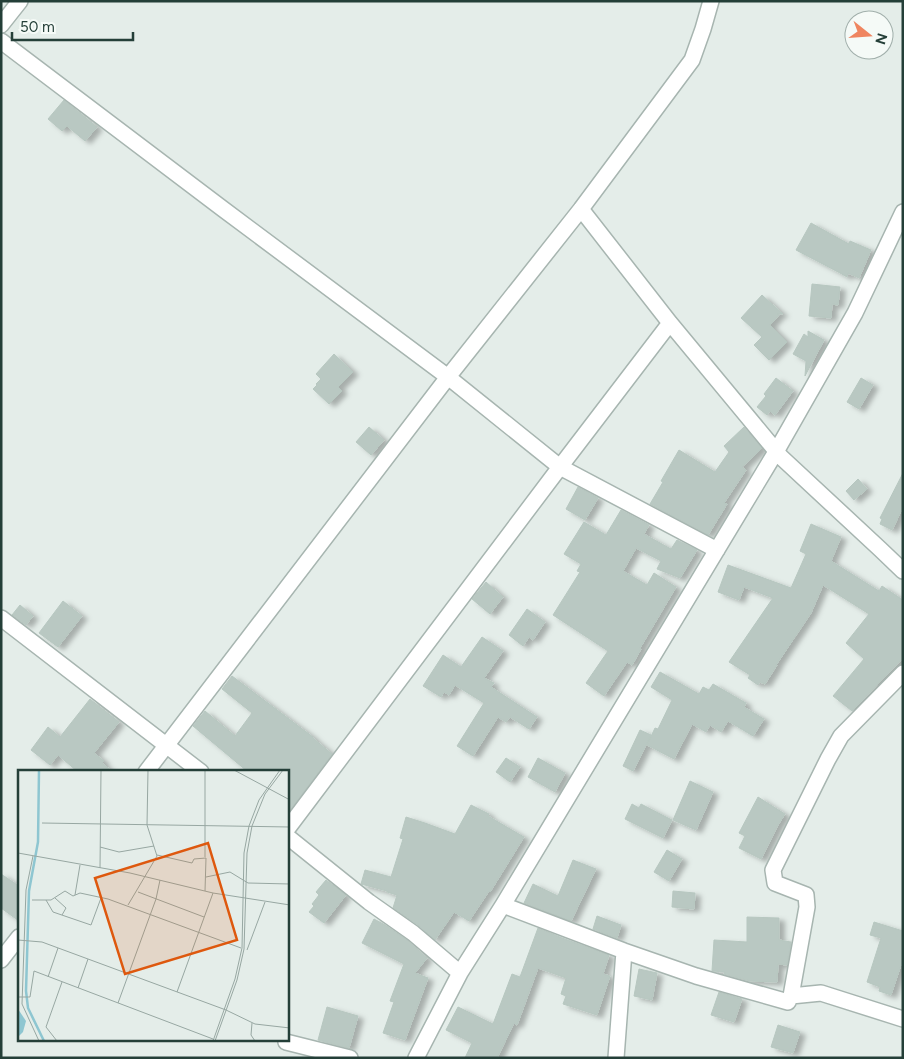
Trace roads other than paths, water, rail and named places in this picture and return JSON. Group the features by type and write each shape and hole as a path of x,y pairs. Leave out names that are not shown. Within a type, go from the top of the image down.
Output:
{"street":[{"path":"1,25 20,1"},
{"path":"148,770 448,378 581,209 692,60 711,1"},
{"path":"1,41 448,378 560,467 717,550"},
{"path":"581,209 670,324 782,457 903,572"},
{"path":"416,1058 460,972 503,905 777,450 855,313 903,212"},
{"path":"289,827 670,324"},
{"path":"1,618 198,770"},
{"path":"503,905 696,976 788,1002 792,996 807,907 806,895 775,883 773,870 841,736 903,673"},
{"path":"289,838 369,902 413,933 460,972"},
{"path":"1,960 18,938"},
{"path":"616,1058 624,951"},
{"path":"792,996 821,993 903,1019"},
{"path":"286,1042 350,1058"}]}
